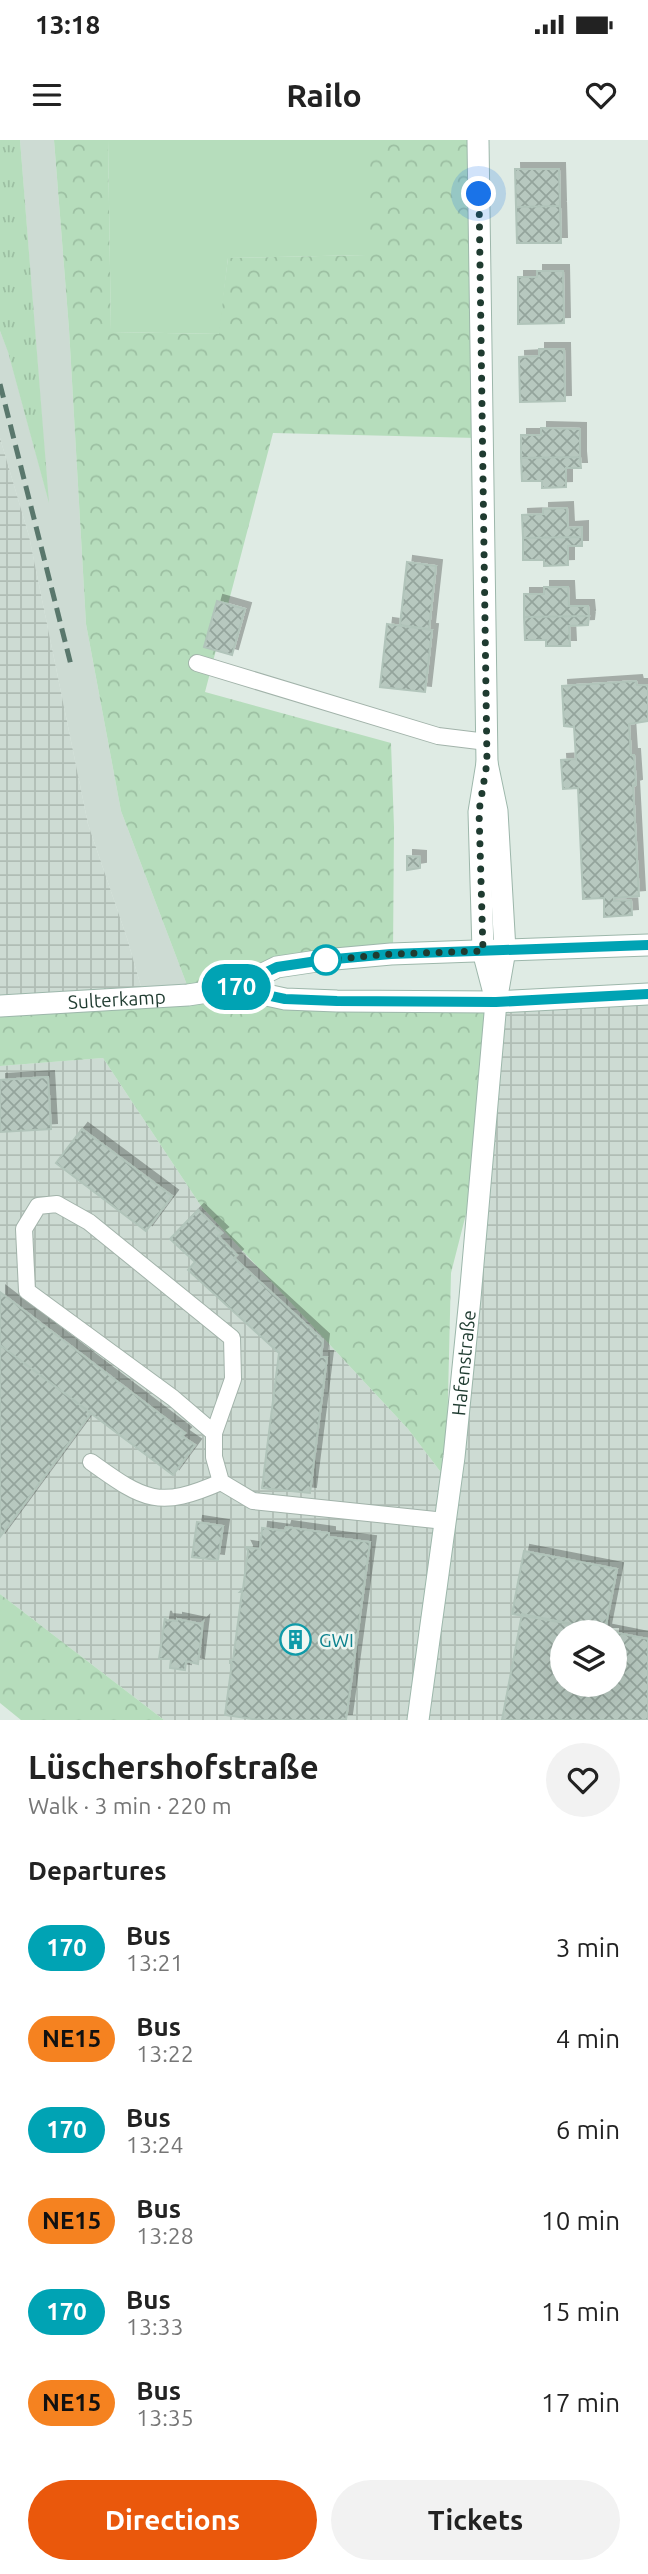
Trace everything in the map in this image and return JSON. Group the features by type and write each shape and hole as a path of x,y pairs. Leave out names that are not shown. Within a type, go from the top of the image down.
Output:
{"street":[{"name":"Hafenstraße","path":"478,140 487,753 479,811 483,951 496,1002"},
{"name":"Hafenstraße","path":"418,1720 445,1521 470,1298 496,1002 505,950 497,811 487,753"},
{"name":"Sulterkamp","path":"0,1006 188,995 233,988 277,967 391,954 648,944"},
{"name":"Sulterkamp","path":"233,988 298,1000 496,1002 648,994"}],"lane":[{"path":"197,663 487,753"},
{"path":"214,1433 173,1398 27,1291 24,1229 38,1206 57,1203 89,1223 232,1338 233,1379 214,1433 214,1457 221,1482 253,1501 445,1521"},
{"path":"91,1462 128,1489 161,1499 188,1496 221,1482"}],"shaded area":[{"path":"20,140 54,140 69,329 86,624 121,811 190,993 144,997 88,824 29,536 0,438 0,331 8,351 48,498"},
{"path":"0,438 29,536 88,824 144,997 0,1002"},
{"path":"648,1001 648,1720 421,1720 498,1003"},
{"path":"103,1058 201,1206 408,1429 446,1479 416,1720 164,1720 0,1594 0,1066"}],"green space":[{"path":"0,140 20,140 49,503 0,331"},
{"path":"54,140 108,140 111,332 218,334 228,258 366,255 366,140 473,140 477,438 273,433 205,692 391,743 394,827 393,953 190,993 121,811 86,624 69,329"},
{"path":"108,140 366,140 366,255 228,258 219,334 111,332"},
{"path":"232,990 493,1004 480,1159 451,1273 446,1479 408,1429 201,1206 103,1058 0,1066 0,1010"},
{"path":"0,1594 164,1720 21,1720 0,1703"}],"building":[{"path":"515,169 559,169 560,206 516,207"},
{"path":"560,206 561,243 517,243 516,207"},
{"path":"537,271 563,271 564,323 518,324 518,277 537,277"},
{"path":"539,349 564,349 565,401 520,402 519,357 539,356"},
{"path":"541,428 580,429 580,457 521,458 521,435 541,435"},
{"path":"580,457 581,468 566,468 566,487 542,488 542,481 522,481 521,458"},
{"path":"567,508 568,528 582,527 582,537 523,538 522,515 543,514 543,509"},
{"path":"582,537 582,546 568,546 568,565 544,566 544,560 523,560 523,538"},
{"path":"407,562 436,566 429,629 400,625"},
{"path":"544,587 568,587 569,606 588,606 589,616 524,617 524,594 544,594"},
{"path":"217,601 245,609 232,655 204,647"},
{"path":"589,616 588,625 569,626 570,646 546,646 546,640 525,640 524,617"},
{"path":"387,624 432,630 425,692 380,687"},
{"path":"636,681 637,685 648,685 648,721 629,724 636,785 633,786 639,896 614,898 614,901 631,900 632,915 604,917 604,898 583,899 578,788 563,789 561,760 576,759 574,727 564,726 562,686"},
{"path":"407,856 420,857 420,868 407,870"},
{"path":"48,1077 51,1129 0,1132 0,1080"},
{"path":"82,1129 172,1196 146,1231 56,1163"},
{"path":"198,1210 222,1233 218,1236 237,1255 234,1258 323,1340 321,1357 327,1357 310,1493 262,1488 279,1353 188,1270 195,1262 170,1239"},
{"path":"0,1292 185,1433 182,1436 195,1445 173,1475 0,1345"},
{"path":"0,1345 91,1413 0,1537"},
{"path":"197,1522 223,1526 218,1560 192,1557"},
{"name":"GWI","path":"286,1527 329,1533 329,1537 370,1542 346,1720 260,1720 225,1715 232,1663 230,1660 233,1660 240,1592 243,1589 248,1551 246,1547 260,1549 262,1528 285,1531"},
{"path":"524,1551 617,1569 607,1620 550,1621 512,1614"},
{"path":"522,1614 552,1620 550,1620 550,1697 627,1697 627,1635 648,1639 648,1720 502,1720"},
{"path":"165,1617 166,1620 177,1619 201,1624 203,1622 198,1664 186,1661 185,1670 170,1668 171,1659 159,1659"}],"railway":[{"path":"0,384 72,669"}],"bus line":[{"name":"170","path":"648,945 391,954 324,960 277,967 233,988 285,999 337,1001 496,1002 648,994"}],"place":[{"name":"GWI","path":"296,1640"}],"route":[{"path":"326,960 391,954 483,951 479,811 487,763 479,194"}]}
